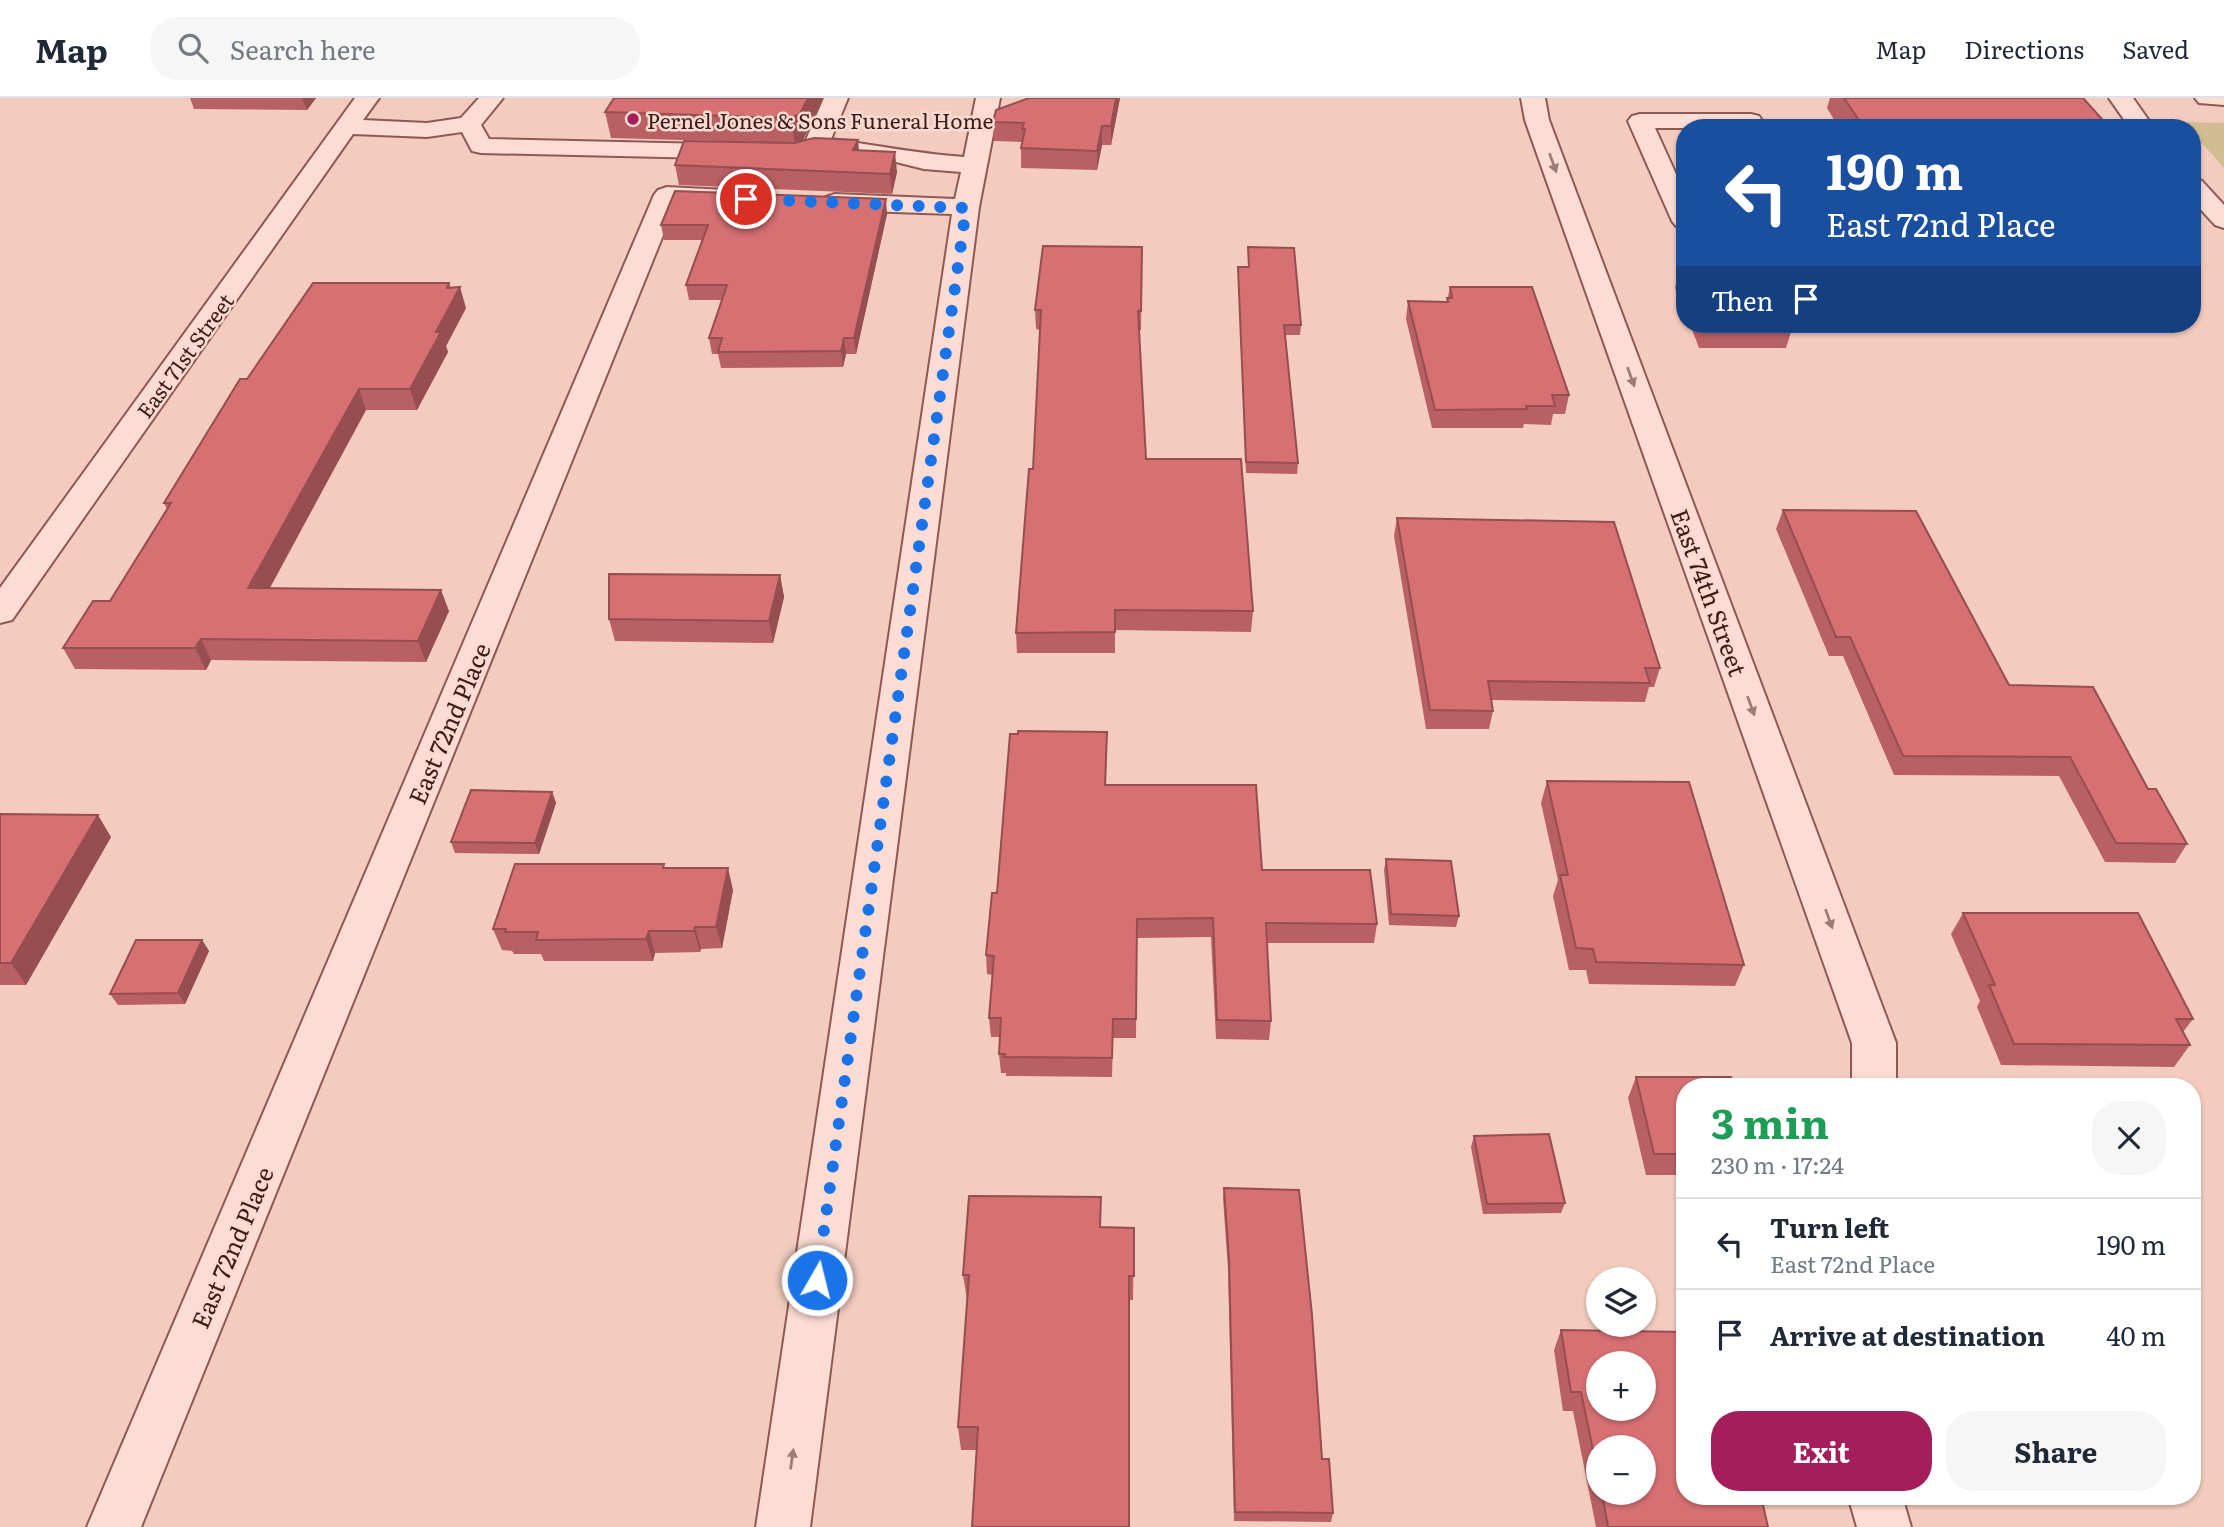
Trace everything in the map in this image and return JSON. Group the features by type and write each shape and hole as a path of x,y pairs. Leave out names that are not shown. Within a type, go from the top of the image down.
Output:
{"street":[{"name":"East 71st Street","path":"0,612 367,98"},
{"path":"347,127 427,130 469,124 491,98"},
{"path":"469,124 481,146 797,153 815,147 836,98"},
{"path":"783,1527 966,208 988,98"},
{"name":"East 74th Street","path":"1533,98 1537,120 1874,1043 1874,1078"},
{"path":"2121,98 2135,119"},
{"path":"2207,98 2224,99"},
{"path":"1676,121 1640,121 1676,201"},
{"path":"817,144 897,155 924,162 975,165"},
{"name":"East 72nd Place","path":"114,1527 667,195 750,199"},
{"path":"2201,195 2224,220"},
{"path":"805,201 966,208"},
{"path":"1878,1505 1885,1527"}],"shaded area":[{"path":"2201,122 2224,123 2224,168 2201,142"}],"building":[{"path":"614,98 808,98 800,114 791,118 605,112"},
{"path":"1029,98 1116,98 1111,126 1102,126 1097,151 1021,148 1024,123 993,122 996,110"},
{"path":"1844,98 2083,98 2102,119 1858,119"},
{"path":"814,138 858,140 853,150 895,152 890,174 675,165 684,141 794,143"},
{"path":"675,191 886,199 854,338 844,338 841,351 718,352 722,338 709,338 727,285 686,285 708,225 661,225"},
{"path":"1043,246 1142,247 1141,311 1138,311 1146,459 1241,459 1253,611 1115,610 1115,632 1016,633 1029,469 1033,469 1041,310 1035,310"},
{"path":"1248,247 1294,248 1301,325 1284,325 1298,463 1246,462 1238,267 1249,267"},
{"path":"313,283 449,283 447,288 460,287 436,332 441,332 410,389 359,389 248,588 441,590 418,641 201,639 195,648 63,648 93,601 110,601 171,503 164,503 240,379 247,379"},
{"path":"1450,287 1532,287 1569,395 1552,395 1555,406 1435,410 1408,301 1448,302 1447,298 1452,298"},
{"path":"1783,510 1916,511 2009,685 2093,687 2148,789 2156,789 2187,844 2116,843 2070,757 1903,756 1850,637 1836,637"},
{"path":"1397,518 1614,522 1660,668 1645,668 1650,683 1488,681 1493,711 1430,710"},
{"path":"609,574 780,575 769,621 609,619"},
{"path":"1018,731 1107,732 1105,785 1256,785 1262,870 1370,870 1377,924 1266,923 1271,1021 1217,1020 1213,918 1137,919 1136,1019 1113,1019 1112,1058 1004,1057 1005,1054 999,1054 1001,1018 989,1018 994,956 986,955 992,893 997,893 1010,734 1018,734"},
{"path":"1547,781 1689,782 1744,965 1596,962 1593,949 1576,948 1560,875 1568,875"},
{"path":"471,790 552,792 535,843 451,842"},
{"path":"0,814 98,815 11,963 0,963"},
{"path":"1386,859 1451,861 1459,916 1391,914"},
{"path":"515,864 664,864 663,868 728,868 716,927 695,927 694,931 649,931 646,939 536,940 538,932 505,932 506,929 493,929"},
{"path":"1963,913 2138,913 2193,1019 2176,1019 2190,1045 2014,1044 1989,985 1995,985"},
{"path":"136,940 202,940 178,993 110,994"},
{"path":"1636,1077 1731,1077 1676,1078 1676,1154 1654,1154"},
{"path":"1549,1134 1565,1203 1487,1204 1474,1136"},
{"path":"1224,1188 1299,1190 1312,1315 1322,1459 1329,1459 1333,1513 1235,1512 1229,1259"},
{"path":"969,1196 1101,1197 1100,1227 1134,1228 1134,1276 1129,1276 1129,1527 972,1527 978,1427 958,1427 969,1275 963,1275"},
{"path":"1561,1330 1586,1330 1586,1337 1656,1337 1656,1332 1676,1332 1676,1505 1763,1505 1768,1527 1608,1527 1604,1505 1656,1505 1656,1435 1590,1435 1587,1421 1656,1421 1656,1351 1586,1351 1586,1416 1581,1392 1571,1392"}],"place":[{"name":"Pernel Jones & Sons Funeral Home","path":"633,119"}],"route":[{"path":"746,199 966,208 817,1280"}]}
